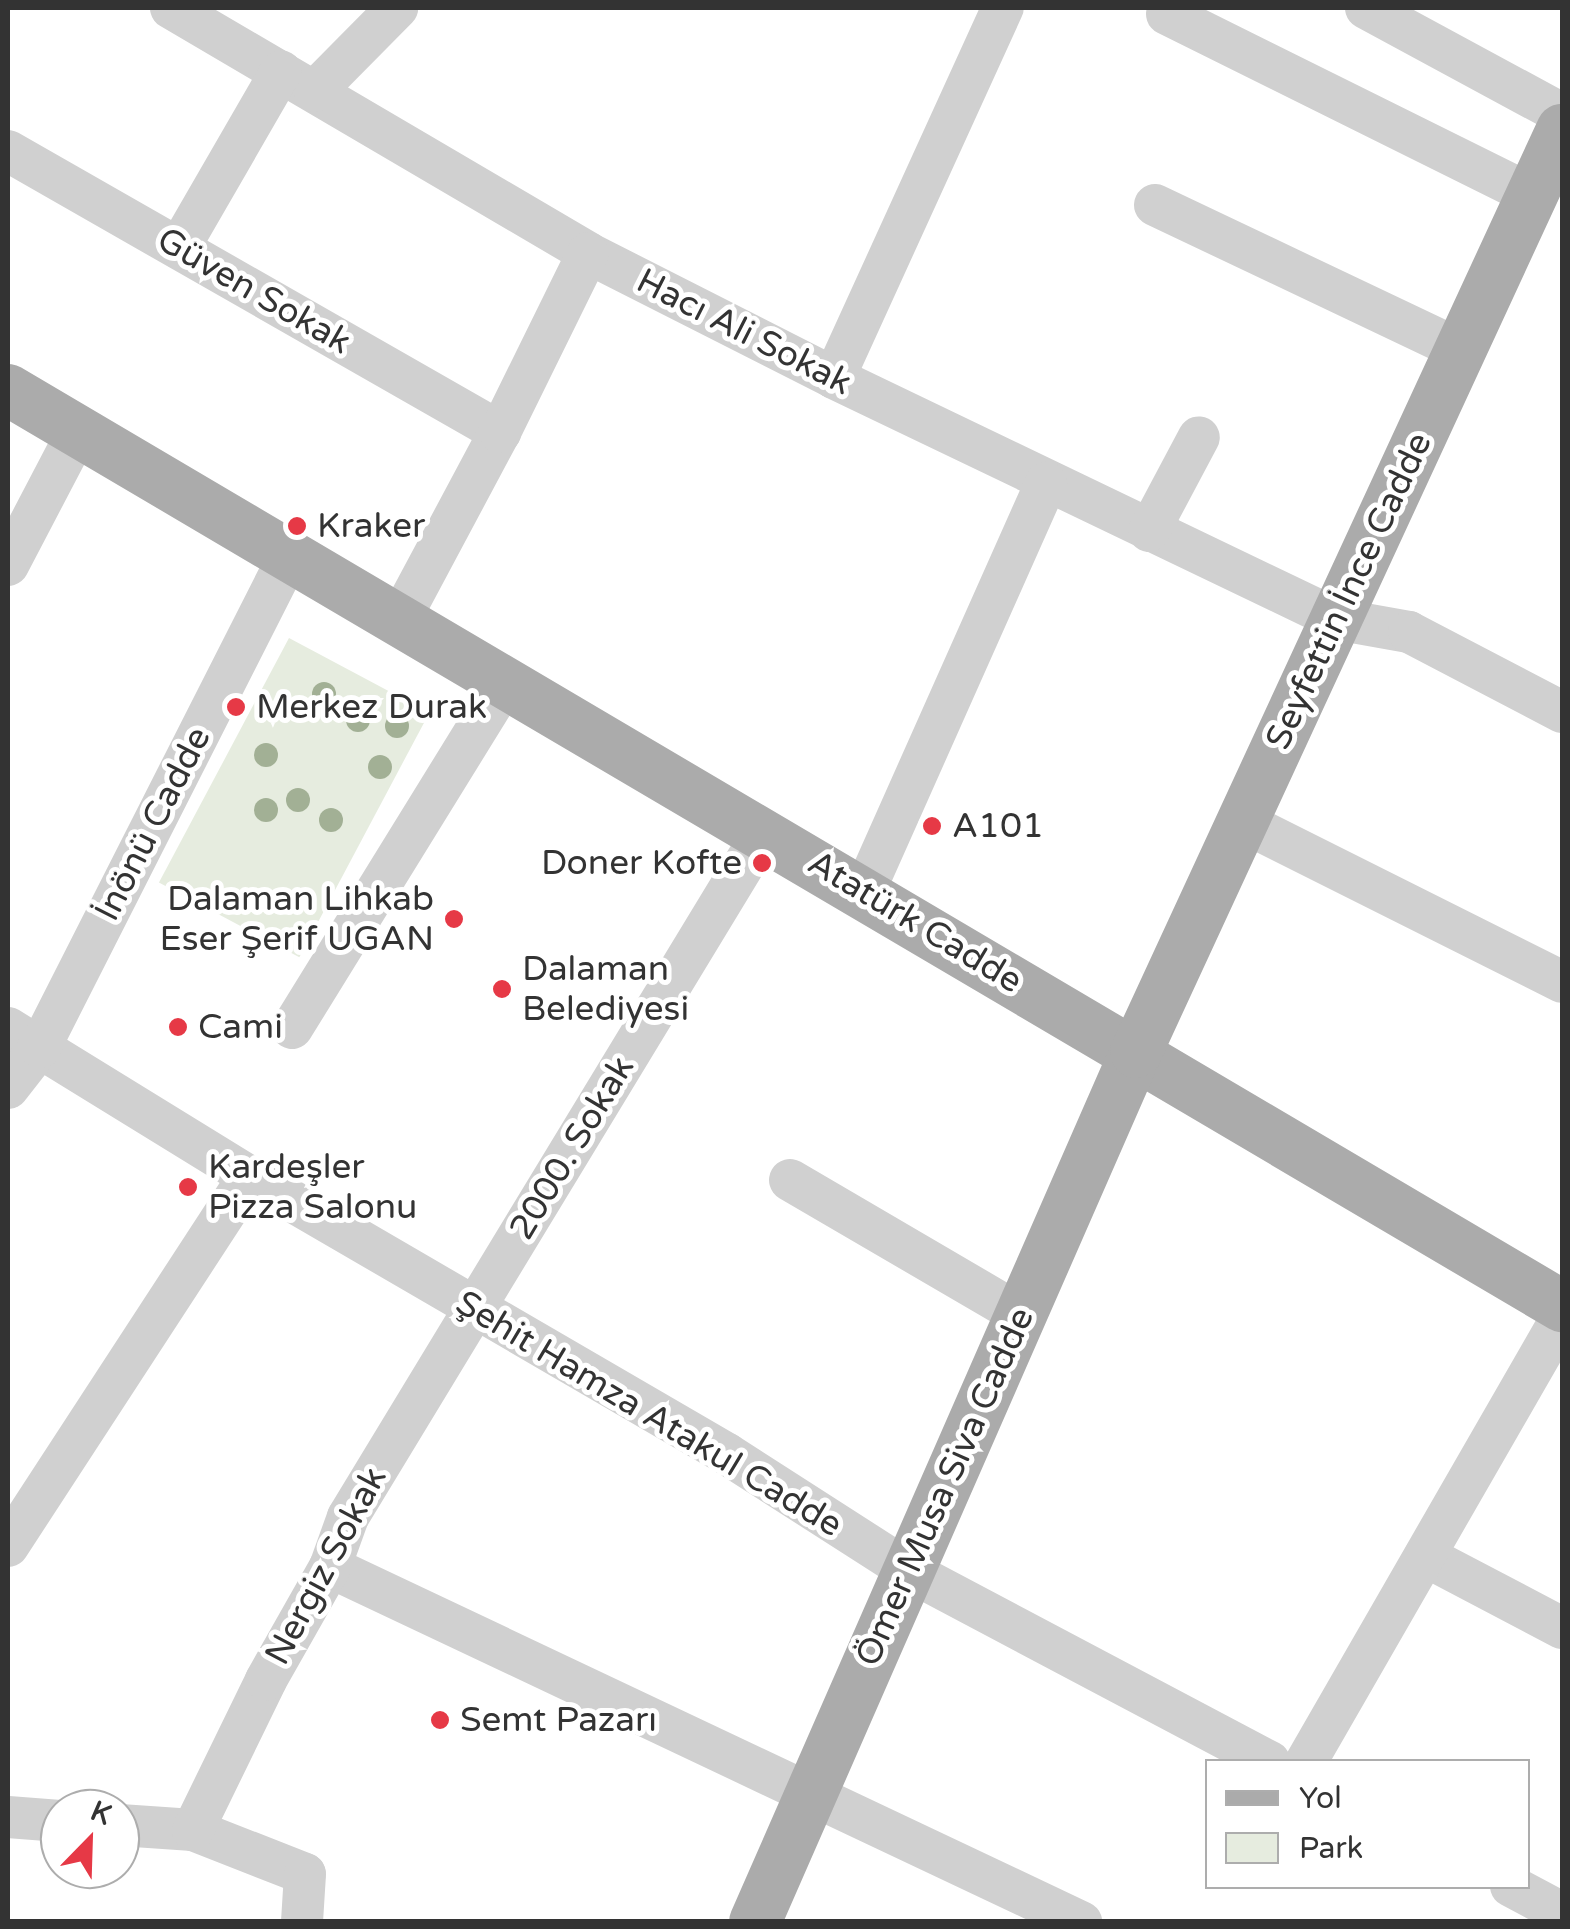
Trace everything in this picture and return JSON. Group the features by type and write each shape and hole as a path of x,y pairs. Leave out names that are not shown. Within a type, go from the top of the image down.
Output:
{"main road":[{"name":"Seyfettin İnce Cadde","path":"1136,1052 1562,130"},
{"name":"Atatürk Cadde","path":"8,390 1562,1306"},
{"name":"Ömer Musa Siva Cadde","path":"755,1922 1136,1052"}],"street":[{"name":"Hacı Ali Sokak","path":"171,8 588,252 834,378 1336,619 1409,632 1562,712"},
{"path":"179,248 298,81 397,8"},
{"path":"834,378 1003,8"},
{"path":"1366,8 1562,114"},
{"path":"1168,14 1532,195"},
{"name":"Güven Sokak","path":"8,150 500,432"},
{"path":"1155,205 1460,350"},
{"path":"400,619 500,432 588,252"},
{"path":"8,565 77,433"},
{"path":"1149,531 1198,436"},
{"path":"864,892 1046,483"},
{"name":"İnönü Cadde","path":"8,1088 24,1037 290,554"},
{"path":"292,1028 506,682"},
{"path":"1242,822 1562,982"},
{"name":"2000. Sokak","path":"473,1309 764,833"},
{"name":"Şehit Hamza Atakul Cadde","path":"24,1037 473,1309 728,1454 908,1571 1264,1759"},
{"path":"8,1546 249,1176"},
{"path":"790,1180 1021,1315"},
{"name":"Nergiz Sokak","path":"192,1830 266,1680 330,1566 348,1518 473,1309"},
{"path":"1308,1759 1562,1317"},
{"path":"1425,1556 1562,1628"},
{"path":"330,1566 1081,1922"},
{"path":"8,1817 40,1819"},
{"path":"140,1826 192,1830 304,1874 302,1922"},
{"path":"1516,1889 1562,1914"}],"green space":[{"path":"289,638 429,713 299,957 159,883"}],"place":[{"name":"Kraker","path":"297,526"},
{"name":"Merkez Durak","path":"236,707"},
{"name":"A101","path":"932,826"},
{"name":"Doner Kofte","path":"762,863"},
{"name":"Dalaman Lihkab Eser Şerif UGAN","path":"454,919"},
{"name":"Dalaman Belediyesi","path":"502,989"},
{"name":"Cami","path":"178,1027"},
{"name":"Kardeşler Pizza Salonu","path":"188,1187"},
{"name":"Semt Pazarı","path":"440,1720"}]}
